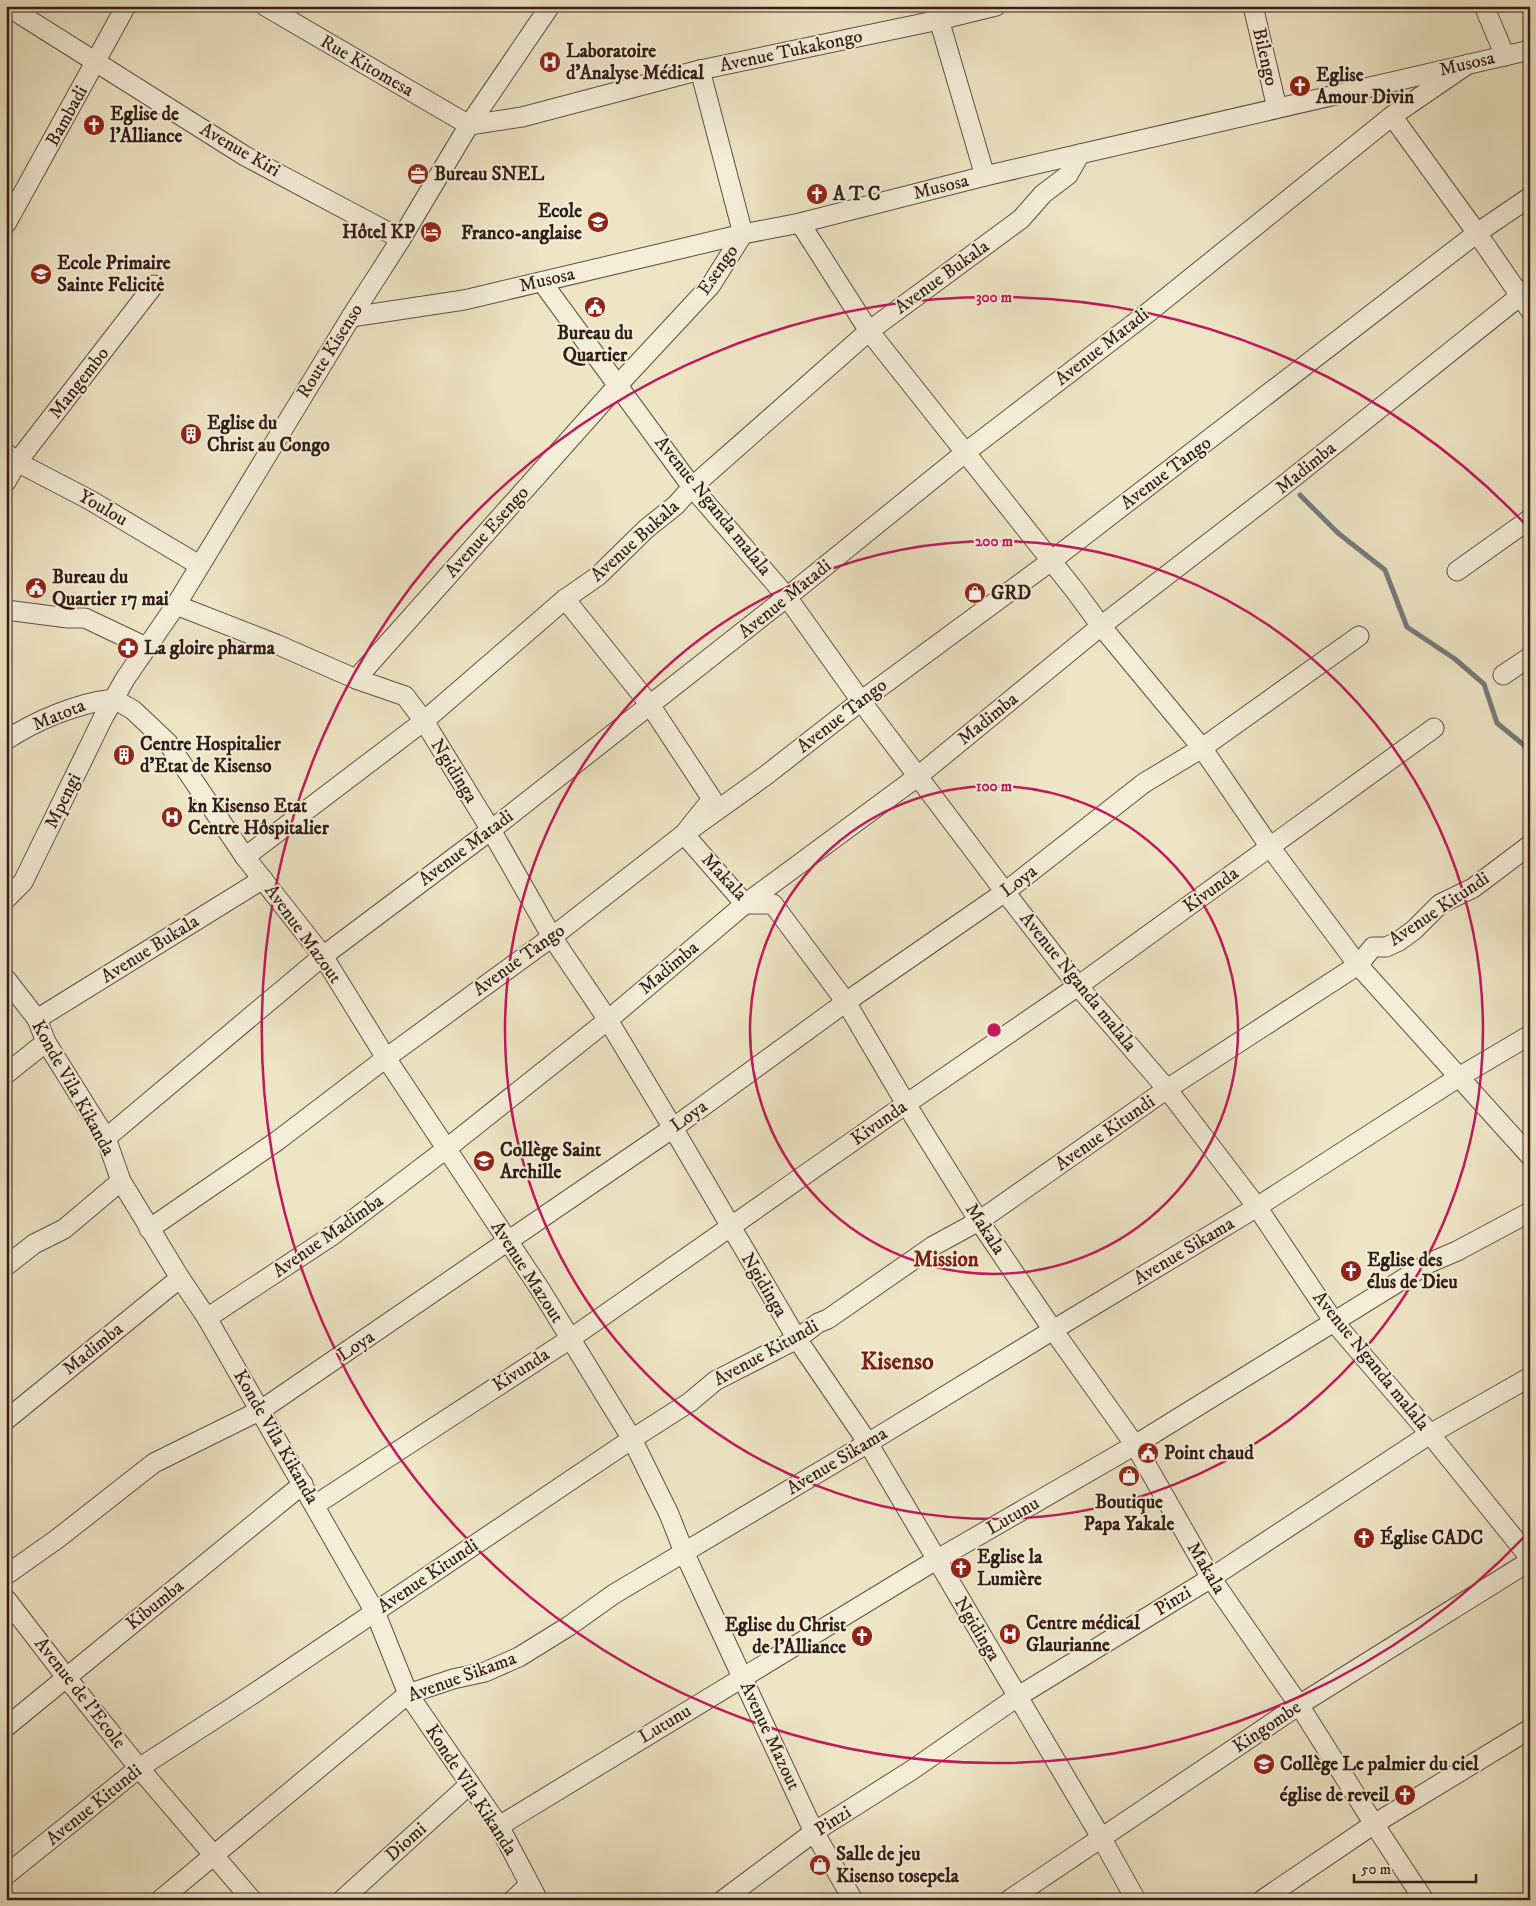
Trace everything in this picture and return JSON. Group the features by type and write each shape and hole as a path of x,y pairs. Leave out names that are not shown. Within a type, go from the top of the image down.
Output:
{"street":[{"name":"Avenue Kiri","path":"7,6 245,156 401,239"},
{"name":"Bambadi","path":"6,224 11,205 96,62 126,6"},
{"name":"Rue Kitomesa","path":"265,6 468,125"},
{"name":"Avenue Tukakongo","path":"468,125 522,117 700,70 937,13 996,6"},
{"name":"Bilengo","path":"1253,6 1277,108"},
{"path":"1484,6 1505,56"},
{"name":"Route Kisenso","path":"114,699 146,647 176,605 350,316 401,239 468,125 552,7"},
{"path":"937,13 985,176"},
{"name":"Musosa","path":"350,316 464,300 743,234 800,223 985,176 1530,50"},
{"name":"Avenue Matadi","path":"106,1138 323,956 491,830 787,597 966,452 1145,315 1392,116 1468,64"},
{"name":"Esengo","path":"618,385 711,285 743,234 700,70"},
{"path":"1392,116 1527,298"},
{"name":"Avenue Bukala","path":"245,857 424,721 565,598 598,576 646,529 676,505 692,487 869,331 1021,219 1043,194 1068,175 1080,154"},
{"name":"Avenue Tango","path":"149,1229 277,1141 386,1058 552,937 684,834 1051,561 1477,233 1530,197"},
{"path":"800,223 869,331 1101,626 1202,748 1270,848 1358,965 1530,1156"},
{"name":"Avenue Nganda malala","path":"542,282 692,487 787,597 861,701 1078,986 1167,1089 1257,1208 1334,1322 1430,1434 1530,1559"},
{"name":"Mangembo","path":"6,482 12,457 154,285"},
{"name":"Madimba","path":"446,1150 608,1020 745,904 918,777 1101,626 1527,298"},
{"name":"Avenue Esengo","path":"356,679 618,385"},
{"name":"Youlou","path":"12,457 90,500 199,565"},
{"path":"1457,571 1530,519"},
{"path":"565,598 650,705 712,799 684,834"},
{"name":"Ngidinga","path":"176,605 276,644 356,679 404,696 424,721 491,830 552,937 608,1020 797,1339 868,1443 1102,1839 1136,1900"},
{"path":"6,610 68,618 84,618 146,647"},
{"name":"Loya","path":"6,1575 154,1463 261,1410 509,1242 673,1128 846,1002 1006,892 1144,783 1202,748 1359,636"},
{"path":"1503,675 1530,657"},
{"name":"Matota","path":"11,735 92,701 114,699"},
{"name":"Avenue Mazout","path":"114,699 133,710 168,743 245,857 323,956 386,1058 509,1242 570,1338 632,1439 669,1514 684,1552 814,1832 853,1900"},
{"name":"Mpengi","path":"6,899 23,882 114,699"},
{"name":"Kivunda","path":"315,1505 570,1338 1078,986 1434,728"},
{"name":"Makala","path":"684,834 745,904 773,904 846,1002 906,1104 979,1221 1052,1330 1135,1445 1211,1578 1299,1706 1424,1900"},
{"name":"Avenue Kitundi","path":"6,1875 139,1768 254,1694 632,1439 690,1402 715,1381 797,1339 933,1246 979,1221 1167,1089 1358,965 1373,947 1386,946 1399,941 1414,930 1440,904 1473,888 1530,844"},
{"name":"Avenue Bukala","path":"37,1019 263,878"},
{"name":"Konde Vila Kikanda","path":"6,979 37,1019 46,1042 106,1138 121,1181 149,1229 207,1318 315,1505 375,1612 408,1694 499,1826 533,1892"},
{"name":"Avenue Sikama","path":"160,1900 408,1694 453,1679 485,1672 519,1657 614,1594 1257,1208 1459,1077 1530,1034"},
{"path":"6,1074 46,1042"},
{"name":"Avenue Madimba","path":"207,1318 333,1235 446,1150"},
{"path":"6,1266 34,1244 64,1229 121,1181"},
{"name":"Lutunu","path":"499,1826 742,1676 936,1560 1135,1445 1429,1262 1457,1251 1530,1212"},
{"name":"Madimba","path":"6,1420 180,1278"},
{"name":"Pinzi","path":"723,1900 814,1832 912,1770 1018,1697 1211,1578 1430,1434 1530,1377"},
{"name":"Kibumba","path":"6,1727 303,1484"},
{"name":"Kingombe","path":"1009,1900 1299,1706 1530,1559"},
{"name":"Avenue de l'Ecole","path":"6,1599 66,1678 139,1768 252,1900"},
{"path":"1262,1900 1374,1824 1530,1728"},
{"name":"Diomi","path":"342,1900 470,1784"},
{"path":"513,1900 533,1892"}],"waterway":[{"path":"1300,495 1338,533 1385,570 1407,627 1455,659 1484,684 1497,723 1530,750"}],"place":[{"name":"Laboratoire d'Analyse Médical","path":"550,62"},
{"name":"Eglise Amour Divin","path":"1300,86"},
{"name":"Eglise de l'Alliance","path":"94,125"},
{"name":"Bureau SNEL","path":"418,174"},
{"name":"A T C","path":"817,194"},
{"name":"Ecole Franco-anglaise","path":"598,222"},
{"name":"Hôtel KP","path":"431,232"},
{"name":"Ecole Primaire Sainte Felicitė","path":"41,274"},
{"name":"Bureau du Quartier","path":"595,307"},
{"name":"Eglise du Christ au Congo","path":"191,434"},
{"name":"Bureau du Quartier 17 mai","path":"36,588"},
{"name":"GRD","path":"975,593"},
{"name":"La gloire pharma","path":"128,648"},
{"name":"Centre Hospitalier d'Etat de Kisenso","path":"124,755"},
{"name":"kn Kisenso Etat Centre Hôspitalier","path":"172,817"},
{"name":"Collège Saint Archille","path":"484,1161"},
{"name":"Eglise des élus de Dieu","path":"1351,1271"},
{"name":"Point chaud","path":"1148,1453"},
{"name":"Boutique Papa Yakale","path":"1129,1476"},
{"name":"Église CADC","path":"1364,1538"},
{"name":"Eglise la Lumière","path":"961,1568"},
{"name":"Centre médical Glaurianne","path":"1010,1634"},
{"name":"Eglise du Christ de l'Alliance","path":"862,1636"},
{"name":"Collège Le palmier du ciel","path":"1264,1764"},
{"name":"église de reveil","path":"1405,1795"},
{"name":"Salle de jeu Kisenso tosepela","path":"820,1865"}],"district":[{"name":"Mission","path":"946,1260"},
{"name":"Kisenso","path":"897,1362"}]}
